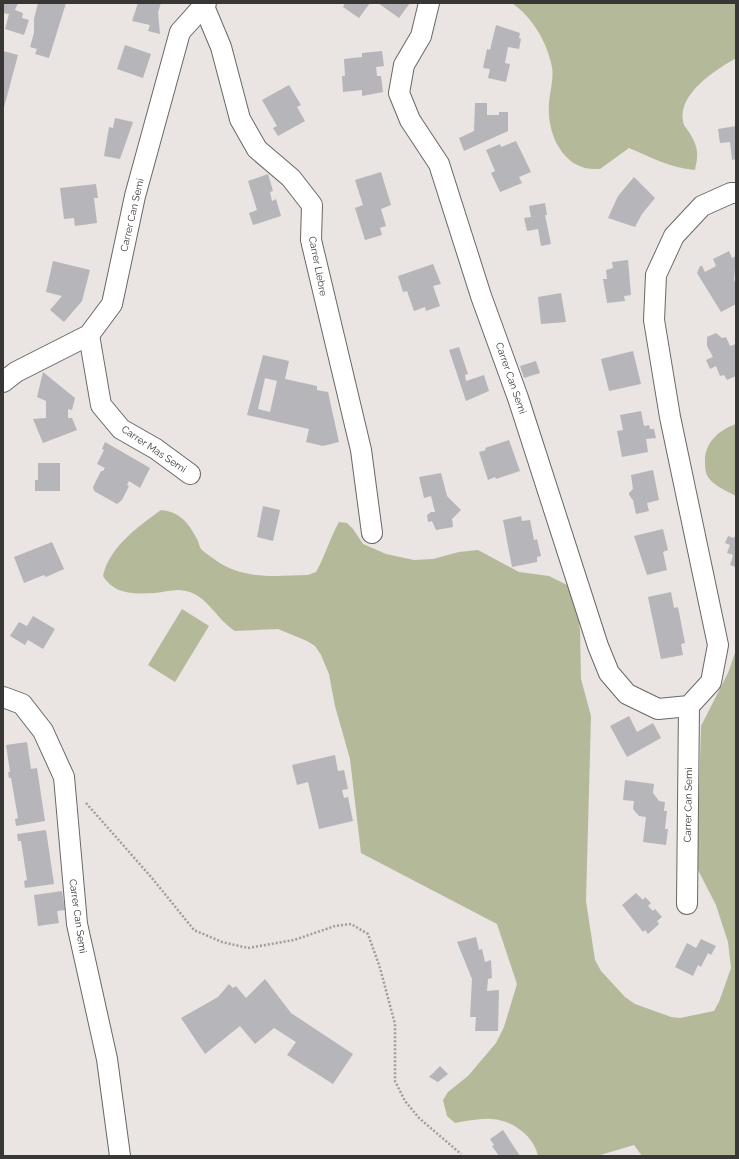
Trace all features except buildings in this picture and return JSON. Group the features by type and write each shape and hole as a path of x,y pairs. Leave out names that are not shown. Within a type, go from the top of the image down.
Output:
{"street":[{"name":"Carrer Can Semi","path":"429,3 422,36 404,65 399,92 410,120 438,164 481,296 518,398 598,646 609,673 627,694 658,709 689,706 687,904"},
{"name":"Carrer Can Semi","path":"3,382 16,372 90,335 112,304 135,196 180,32 204,4"},
{"name":"Carrer Llebre","path":"204,4 221,47 240,119 257,149 291,178 312,205 311,240 361,450 372,533"},
{"path":"689,706 711,682 718,645 670,417 654,320 656,276 674,236 702,206 731,193 736,193"},
{"name":"Carrer Mas Semi","path":"90,335 101,405 121,429 156,449 190,474"},
{"name":"Carrer Can Semi","path":"3,697 22,704 42,731 64,777 77,924 107,1059 120,1156"}],"path":[{"path":"65,796 80,795 118,838 194,930 222,942 248,948 294,940 335,926 351,924 368,934 380,968 395,1024 395,1081 405,1101 419,1118 461,1154"}],"green space":[{"path":"512,3 736,3 736,58 709,76 692,92 686,101 683,111 684,124 692,137 697,150 695,170 669,165 629,148 600,169 588,169 582,167 573,163 566,157 555,141 550,122 549,103 552,67 547,49 533,23"},
{"path":"736,424 736,496 721,488 708,477 706,473 705,461 707,448 714,438 719,433"},
{"path":"161,510 173,513 183,519 194,533 201,549 206,553 225,566 247,574 283,576 308,575 316,572 339,522 347,523 363,544 386,554 414,560 433,559 459,552 478,550 519,572 549,576 567,585 576,602 580,630 581,679 591,716 586,901 595,960 601,971 625,997 635,1004 671,1017 680,1018 714,1011 719,1002 731,968 728,942 716,905 697,868 701,726 728,673 736,650 736,1156 642,1156 634,1145 597,1156 538,1156 536,1149 527,1136 521,1130 507,1122 487,1119 455,1123 447,1116 443,1100 448,1092 468,1076 496,1043 504,1027 517,984 497,924 361,853 350,759 335,706 329,674 321,655 315,646 307,641 278,629 235,631 200,597 193,593 182,590 155,593 126,592 113,587 103,576 106,565 118,547 135,530"},
{"path":"182,609 209,626 175,682 148,665"}]}
